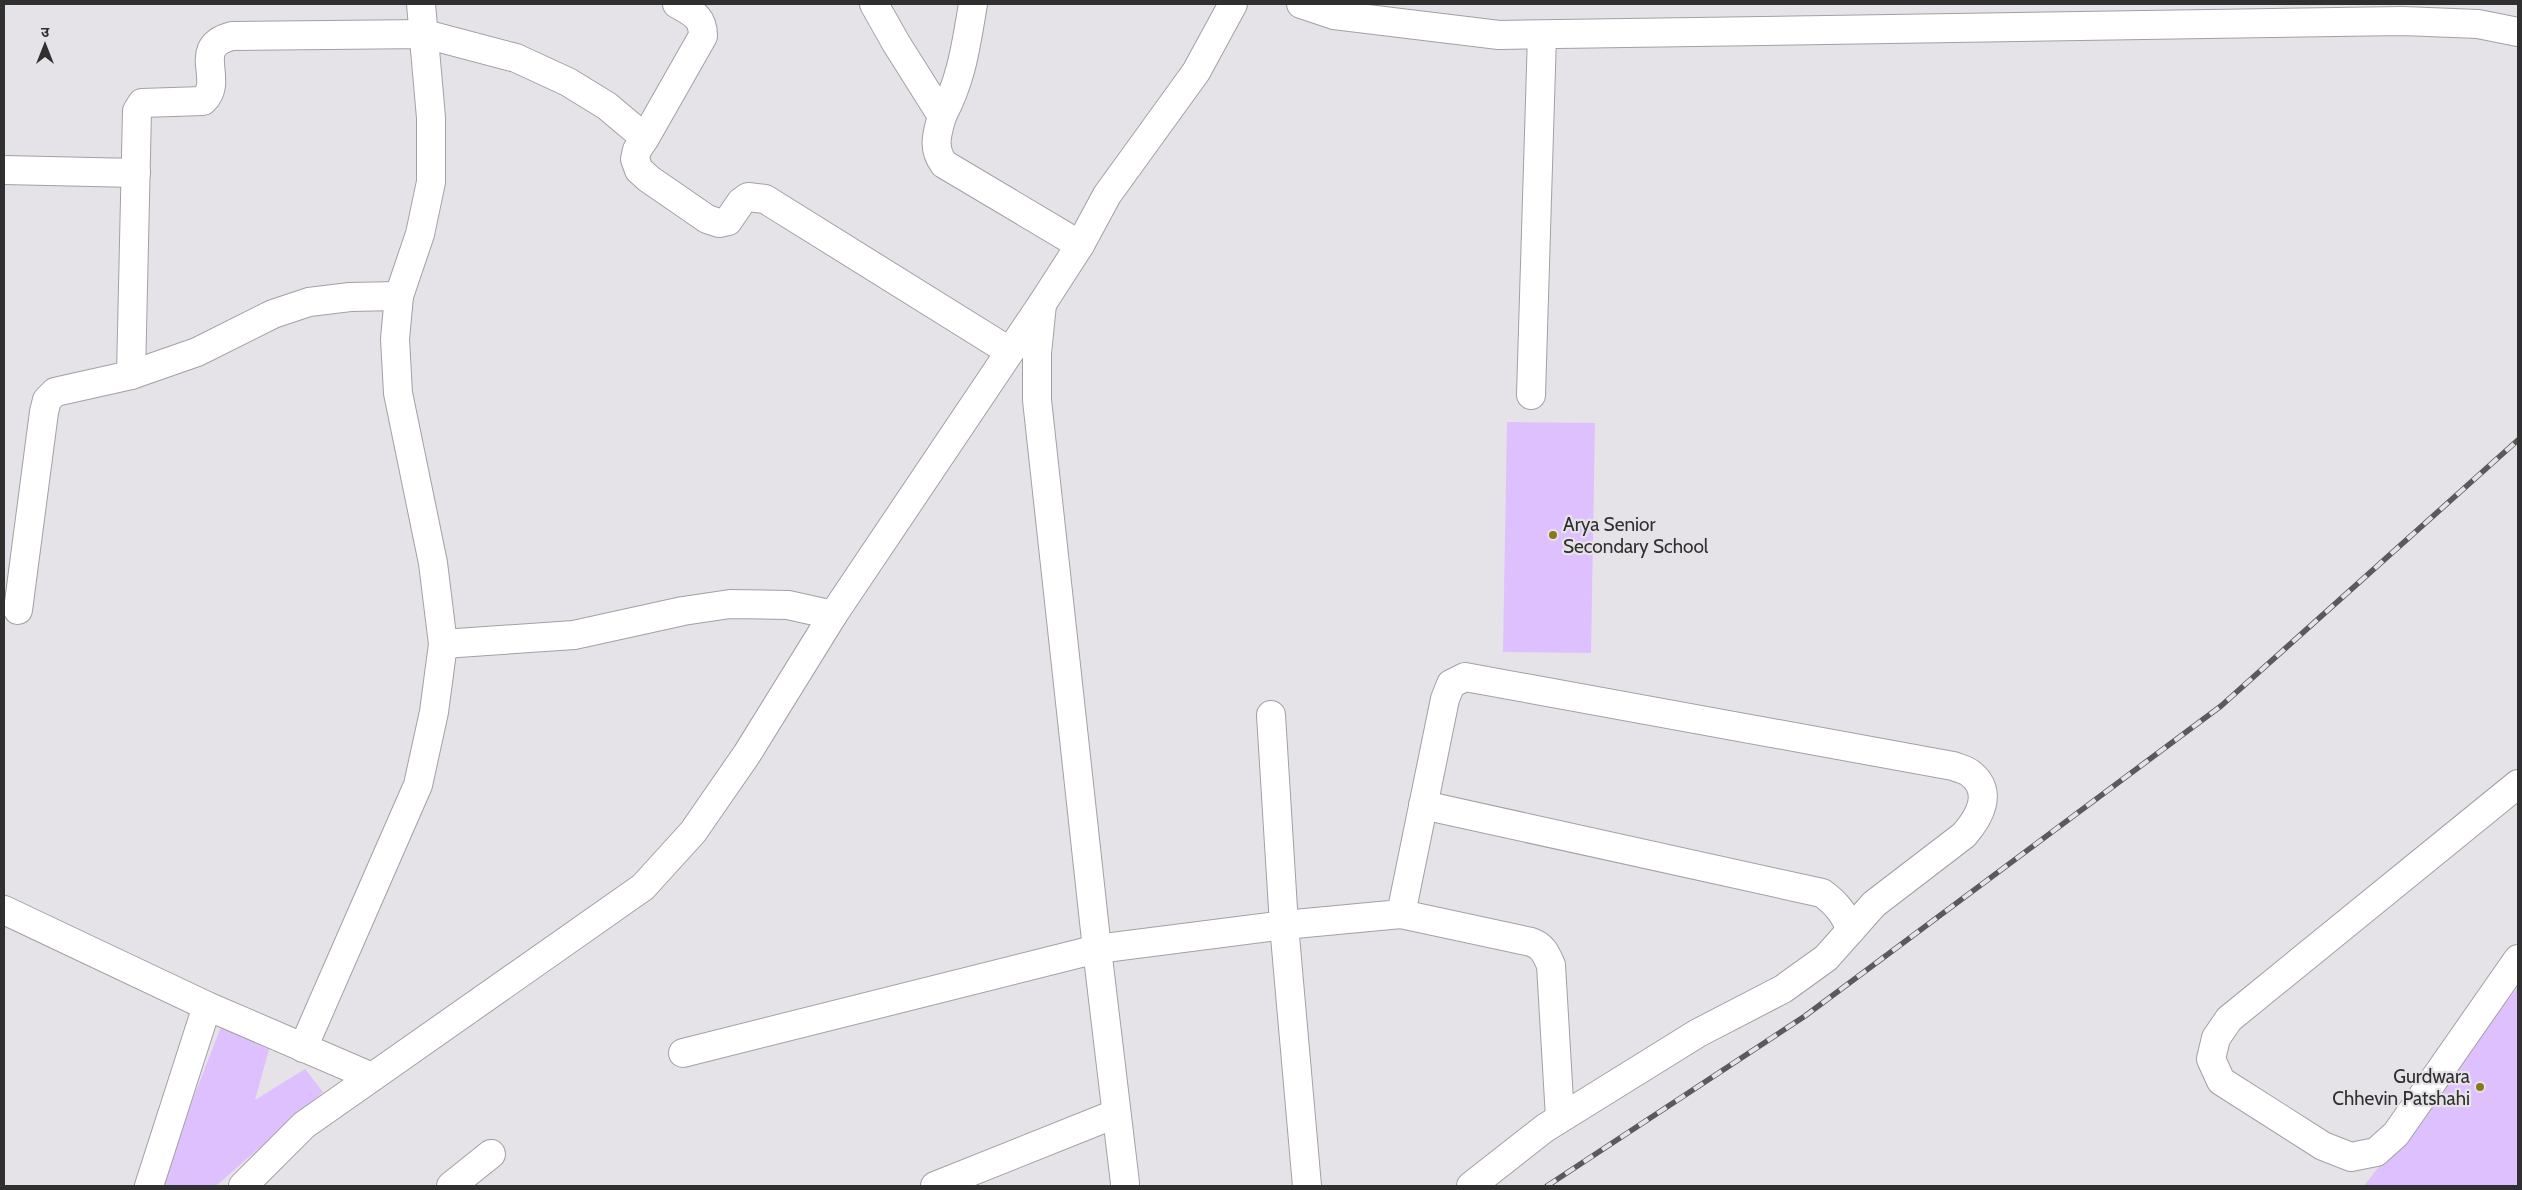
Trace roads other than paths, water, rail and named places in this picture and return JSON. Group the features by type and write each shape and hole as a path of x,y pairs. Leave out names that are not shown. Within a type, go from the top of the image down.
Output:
{"street":[{"path":"303,1048 418,785 434,712 443,644 433,562 398,394 395,339 399,296 420,234 430,182 430,118 425,34 421,4"},
{"path":"677,4 700,18 703,25 703,36 637,150 635,159 639,170 707,219 720,223 728,221 741,202 748,197 765,199 1009,351"},
{"path":"874,4 942,116"},
{"path":"973,4 963,63 956,91 942,116 935,146 937,155 944,164 1080,245"},
{"path":"243,1186 304,1125 643,888 693,832 747,754 833,615 1042,304 1080,245 1107,195 1196,72 1233,4"},
{"path":"1301,4 1334,15 1500,35 2403,21 2478,24 2518,32"},
{"path":"131,374 137,111 142,103 203,101 209,96 209,59 211,48 217,40 232,36 425,34 516,58 568,82 607,106 645,138"},
{"path":"1531,395 1542,34"},
{"path":"4,170 136,173"},
{"path":"18,610 47,400 55,392 65,388 131,374 196,352 274,314 309,302 350,297 399,296"},
{"path":"1042,304 1038,353 1038,400 1097,949 1125,1183"},
{"path":"443,644 574,635 683,611 730,604 788,605 833,615"},
{"path":"1401,914 1444,699 1451,684 1465,677 1943,764 1971,773 1981,787 1983,805 1976,821 1964,835 1874,904 1826,958 1783,989 1698,1033 1560,1118 1471,1186"},
{"path":"1271,715 1284,925 1306,1186"},
{"path":"2518,784 2229,1019 2216,1038 2211,1059 2221,1080 2323,1146 2351,1157 2376,1152 2396,1134 2518,959"},
{"path":"1423,806 1822,893 1840,908 1851,930"},
{"path":"4,910 207,1006 372,1077"},
{"path":"683,1053 1097,949 1284,925 1401,914 1540,945 1546,953 1550,965 1560,1118"},
{"path":"149,1186 207,1006"},
{"path":"935,1186 1116,1114"},
{"path":"451,1186 491,1154"}],"railway":[{"path":"1547,1186 1805,1016 2221,706 2518,440"}],"place":[{"name":"Arya Senior Secondary School","path":"1553,535"},
{"name":"Gurdwara Chhevin Patshahi","path":"2480,1087"}]}
